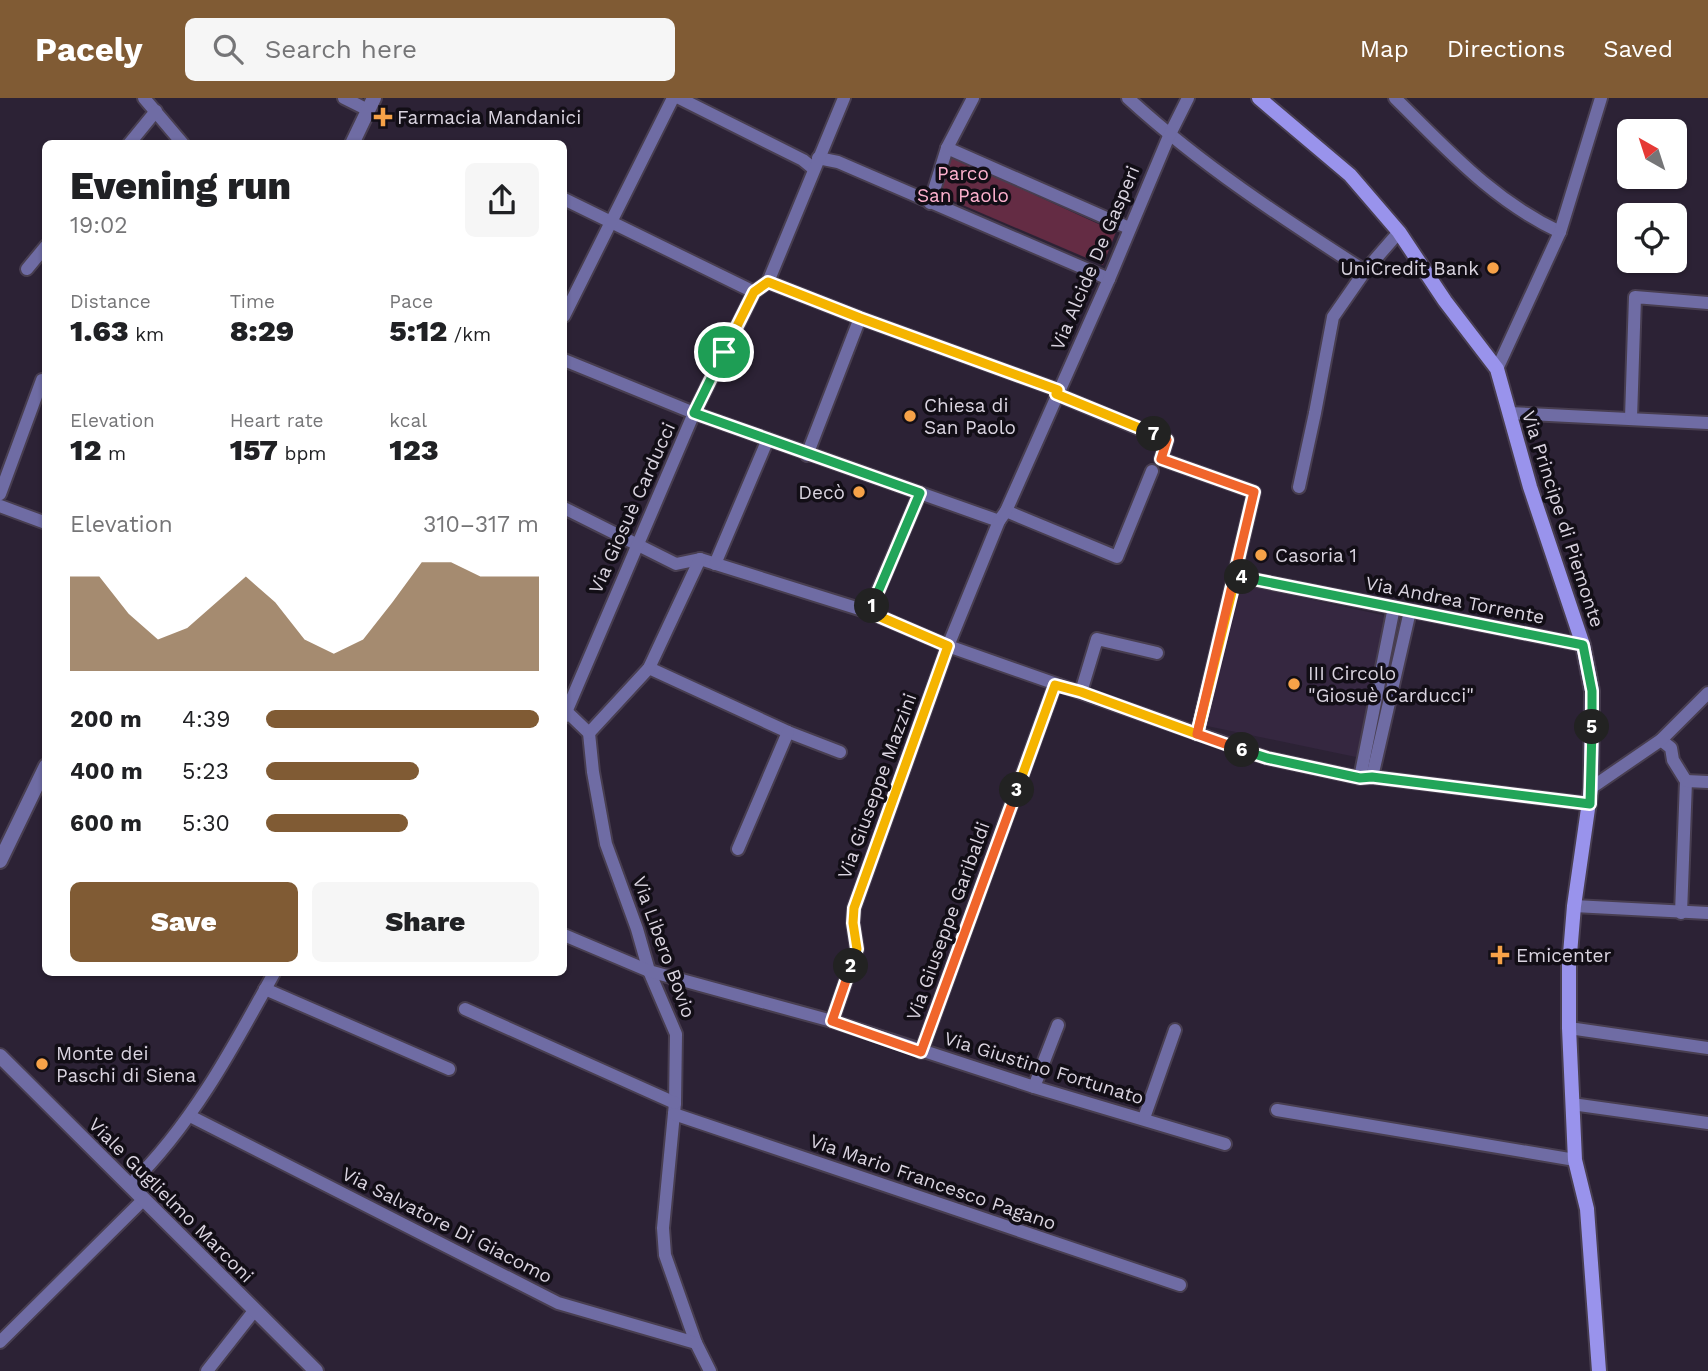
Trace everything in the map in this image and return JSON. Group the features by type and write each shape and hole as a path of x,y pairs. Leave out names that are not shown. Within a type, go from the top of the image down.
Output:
{"main road":[{"name":"Via Principe di Piemonte","path":"1259,98 1350,175 1399,232 1445,301 1497,369 1530,487 1583,645 1592,691 1591,788 1574,906 1569,966 1569,1028 1575,1160 1587,1209 1599,1371"}],"street":[{"path":"144,98 180,140"},
{"path":"344,98 371,104 354,140"},
{"path":"567,310 673,98"},
{"path":"679,98 803,160 816,164 838,162 1109,279"},
{"path":"844,98 768,282 1057,392 1167,440 1161,459 1254,492 1197,734"},
{"path":"930,203 947,148 972,98"},
{"path":"1128,98 1169,136 1279,215 1365,271"},
{"name":"Via Alcide De Gasperi","path":"948,646 1002,516 1188,98"},
{"path":"1395,98 1482,183 1533,219 1560,232"},
{"path":"1497,369 1560,232 1601,98"},
{"path":"132,140 156,111"},
{"path":"947,148 1129,228"},
{"path":"567,200 754,292"},
{"path":"1299,487 1333,317 1365,271 1399,232"},
{"path":"27,269 42,251"},
{"name":"Via Giosuè Carducci","path":"567,705 694,413 754,292 768,282"},
{"path":"1631,418 1635,298 1708,303"},
{"path":"807,455 860,318"},
{"path":"567,361 807,455 920,493 1002,516 1117,557 1152,471"},
{"path":"0,494 42,380"},
{"path":"1509,413 1708,423"},
{"path":"715,564 768,439"},
{"path":"869,612 920,493"},
{"path":"0,506 42,522"},
{"path":"567,509 676,564 700,559 869,612 948,646 1267,758 1366,777 1590,804"},
{"path":"567,715 589,733 649,668 700,559"},
{"name":"Via Andrea Torrente","path":"1236,576 1583,645"},
{"path":"1366,777 1394,607"},
{"path":"1366,777 1410,611"},
{"path":"1081,692 1097,639 1157,653"},
{"name":"Via Giuseppe Mazzini","path":"832,1021 857,949 854,908 948,646"},
{"path":"649,668 788,732 840,752"},
{"name":"Via Giuseppe Garibaldi","path":"921,1052 1055,685"},
{"path":"1591,788 1661,740 1708,693"},
{"path":"738,849 788,732"},
{"name":"Via Libero Bovio","path":"589,733 606,844 637,929 649,971 676,1034 674,1109 663,1227 665,1255 696,1343 710,1371"},
{"path":"1661,740 1671,748 1673,760 1686,781 1681,913"},
{"path":"0,861 42,774"},
{"path":"1686,781 1708,782"},
{"path":"1574,906 1708,914"},
{"name":"Via Giustino Fortunato","path":"567,936 649,971 832,1021 921,1052 1225,1144"},
{"path":"130,1185 158,1158 190,1116 272,976"},
{"path":"265,989 449,1069"},
{"name":"Via Mario Francesco Pagano","path":"465,1009 674,1109 1180,1285"},
{"path":"1034,1087 1058,1025"},
{"path":"1569,1028 1708,1048"},
{"path":"1144,1118 1175,1030"},
{"name":"Viale Guglielmo Marconi","path":"0,1056 316,1371"},
{"path":"1572,1104 1708,1123"},
{"path":"1277,1110 1575,1160"},
{"name":"Via Salvatore Di Giacomo","path":"190,1116 558,1303 696,1343"},
{"path":"0,1342 144,1199"},
{"path":"207,1371 254,1311"}],"shaded area":[{"name":"III Circolo \"Giosuè Carducci\"","path":"1238,584 1387,616 1356,757 1207,726"}],"green space":[{"name":"Parco San Paolo","path":"952,157 1116,232 1103,265 937,194"}],"place":[{"name":"Farmacia Mandanici","path":"383,117"},
{"name":"UniCredit Bank","path":"1493,268"},
{"name":"Chiesa di San Paolo","path":"910,416"},
{"name":"Decò","path":"859,492"},
{"name":"Casoria 1","path":"1261,555"},
{"name":"III Circolo \"Giosuè Carducci\"","path":"1294,684"},
{"name":"Emicenter","path":"1500,955"},
{"name":"Monte dei Paschi di Siena","path":"42,1064"}],"route":[{"path":"724,352 694,413 920,493 869,612 948,646 854,908 857,949 832,1021 921,1052 1055,685 1197,734 1236,576 1583,645 1592,691 1590,804 1372,777 1360,778 1267,758 1197,734 1254,492 1161,459 1167,440 1056,394 1058,390 768,282 754,292 724,352"}]}
